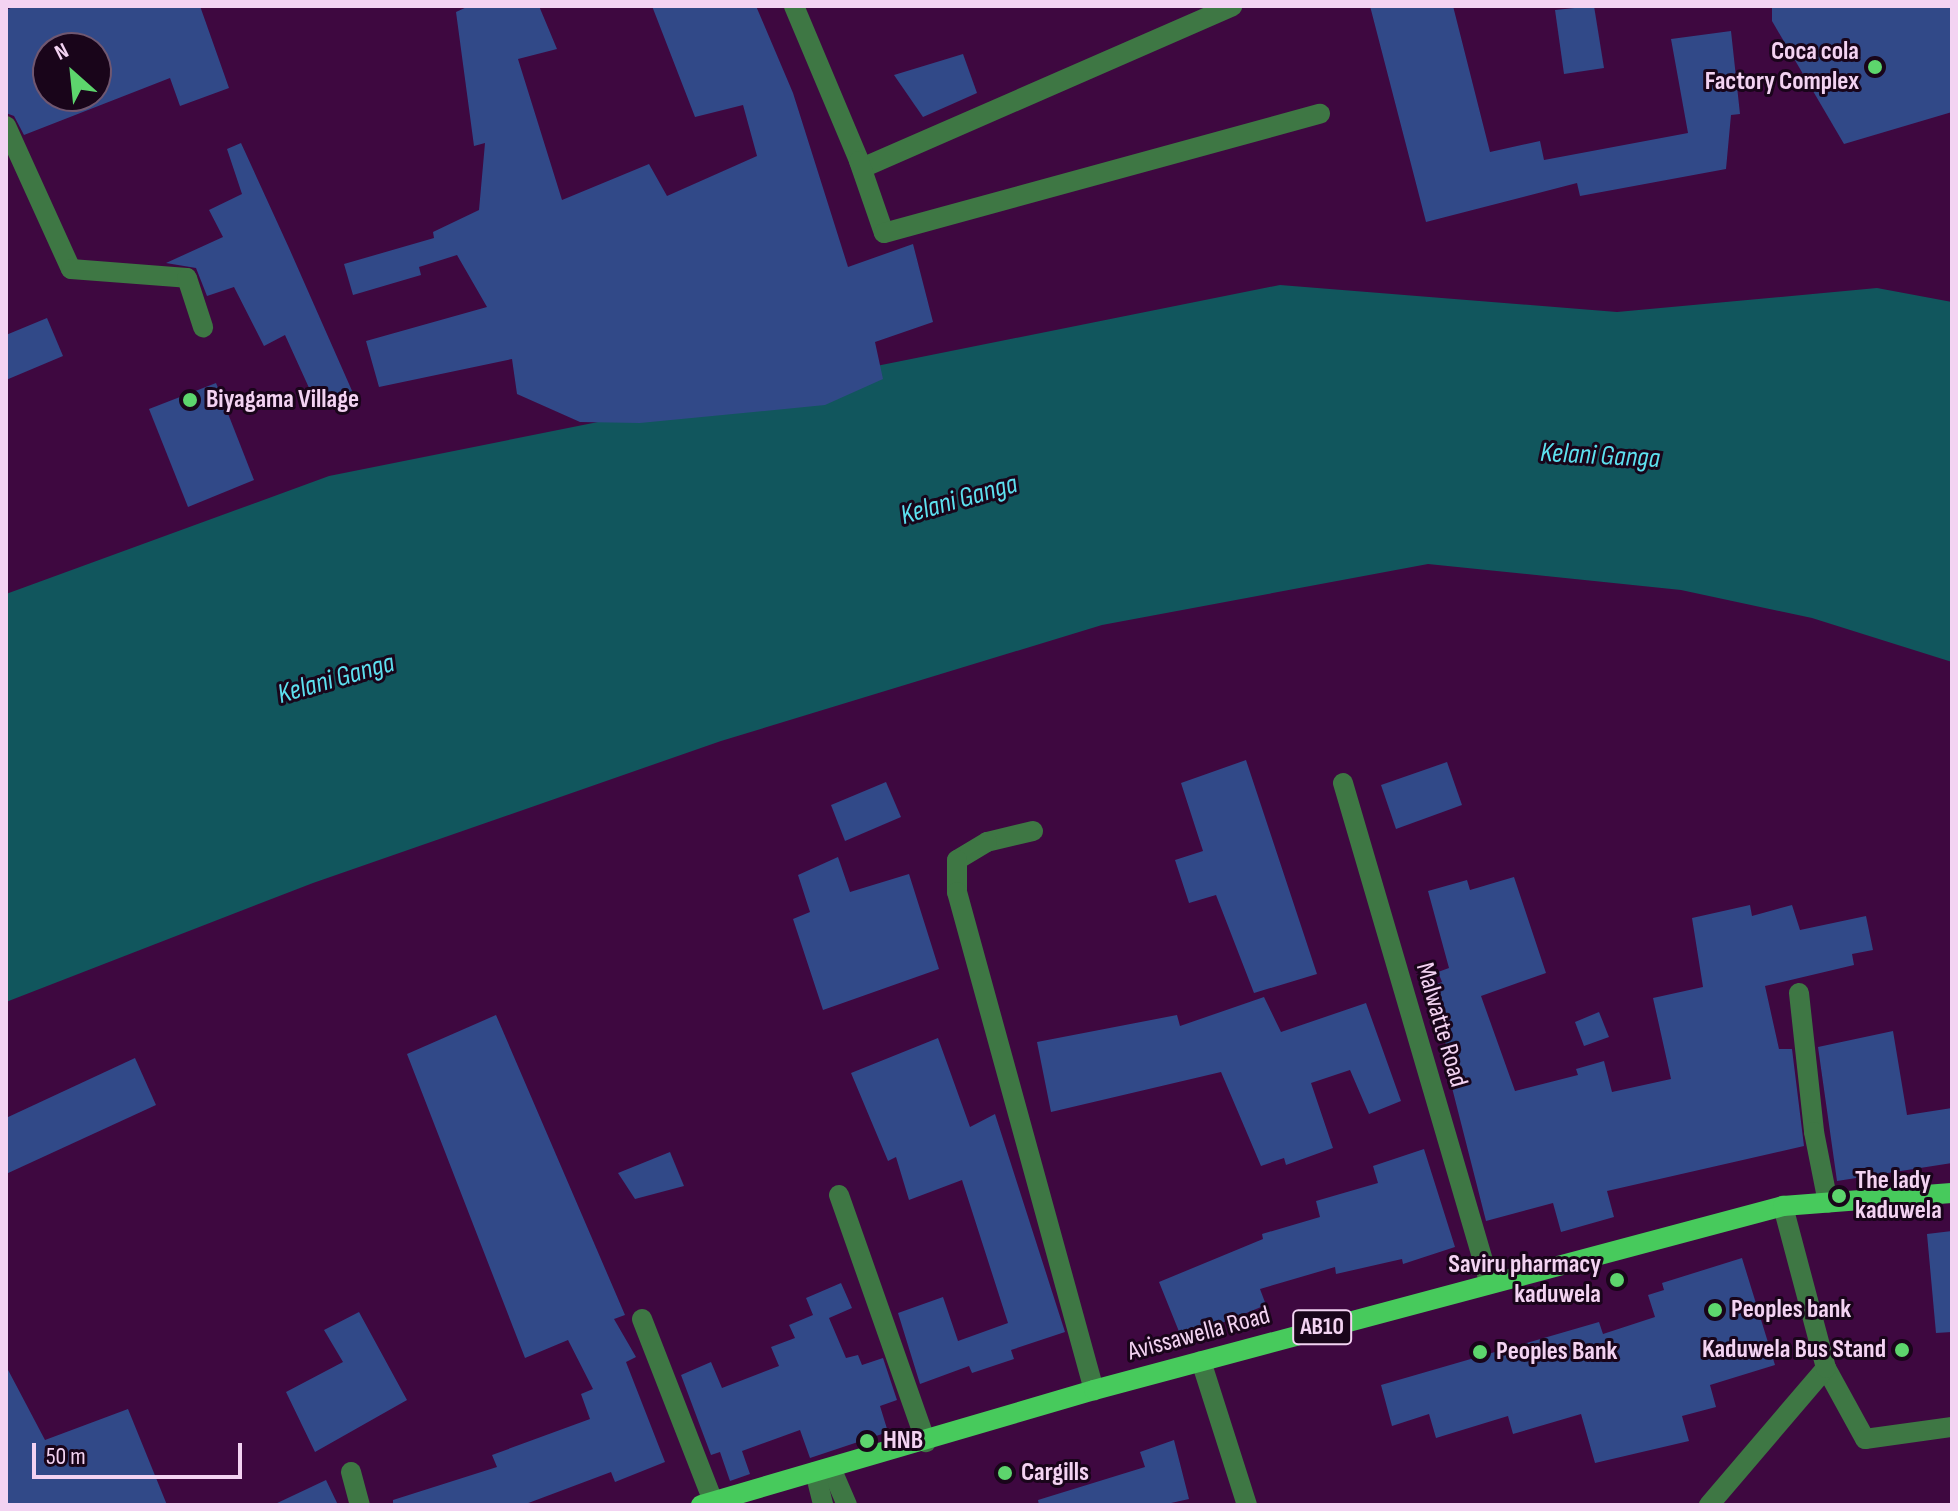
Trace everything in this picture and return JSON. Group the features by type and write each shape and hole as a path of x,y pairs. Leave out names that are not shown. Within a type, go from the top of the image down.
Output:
{"main road":[{"name":"Avissawella Road","path":"717,1502 1094,1390 1489,1281 1783,1206 1952,1193"}],"street":[{"path":"794,6 862,168 1232,6"},
{"path":"859,161 884,233 1320,114"},
{"path":"6,126 71,269 187,278 203,327"},
{"name":"Malwatte Road","path":"1343,783 1489,1281"},
{"path":"1033,831 987,842 957,860 957,892 1094,1390"},
{"path":"1799,993 1812,1118 1828,1203"},
{"path":"839,1195 926,1442"},
{"path":"1783,1206 1826,1368 1865,1439 1952,1427"},
{"path":"642,1319 717,1502"},
{"path":"1201,1361 1247,1505"},
{"path":"1709,1505 1826,1368"},
{"path":"823,1470 823,1505"},
{"path":"823,1470 847,1505"},
{"path":"351,1472 360,1505"}],"water":[{"name":"Kelani Ganga","path":"1280,285 1617,312 1877,288 1952,302 1952,662 1812,618 1681,590 1428,564 1102,625 721,741 313,883 6,1002 6,594 329,476"}],"building":[{"path":"15,6 200,6 229,88 180,106 170,78 112,101 112,32 32,32 32,112 83,112 24,135 14,116 6,113 6,10"},
{"path":"469,6 539,6 557,49 518,59 562,200 649,164 667,196 757,156 743,105 695,117 652,6 756,6 793,93 848,267 913,244 933,322 875,342 883,379 825,405 640,423 580,422 517,394 512,359 379,387 366,341 487,307 457,255 419,267 421,275 353,295 344,264 434,238 433,232 479,210 485,143 474,146 456,12"},
{"path":"1370,6 1453,6 1490,152 1540,141 1544,160 1688,133 1671,39 1731,31 1740,114 1731,115 1726,169 1580,196 1577,183 1426,222"},
{"path":"1594,6 1604,68 1564,74 1555,10"},
{"name":"Coca cola Factory Complex","path":"1772,6 1952,6 1952,112 1844,144 1772,21"},
{"path":"963,54 977,93 923,117 894,75"},
{"path":"241,143 353,393 315,401 285,335 264,346 234,287 207,296 196,268 166,263 223,237 209,210 242,194 227,149"},
{"path":"47,318 63,356 6,380 6,335"},
{"path":"216,383 254,480 188,507 149,409"},
{"path":"1246,760 1317,974 1254,993 1216,895 1189,903 1175,860 1203,851 1181,783"},
{"path":"1447,762 1462,805 1396,829 1381,785"},
{"path":"886,782 901,817 845,841 831,805"},
{"path":"838,857 850,892 909,874 939,969 823,1010 793,919 810,912 798,875"},
{"path":"1514,877 1546,973 1481,996 1515,1091 1578,1075 1576,1069 1604,1061 1612,1092 1671,1079 1653,998 1703,987 1692,918 1750,905 1752,916 1792,905 1800,930 1866,916 1873,950 1852,954 1854,965 1765,986 1779,1049 1792,1049 1804,1146 1607,1191 1614,1217 1561,1232 1553,1203 1486,1221 1449,1076 1455,1074 1428,987 1442,982 1438,972 1449,968 1428,891 1467,880 1470,890"},
{"path":"1264,997 1281,1032 1366,1003 1401,1101 1369,1114 1350,1070 1311,1083 1333,1148 1286,1165 1284,1158 1261,1166 1221,1072 1051,1112 1037,1042 1177,1015 1180,1026"},
{"path":"1599,1012 1609,1037 1584,1046 1575,1022"},
{"path":"496,1015 625,1315 614,1319 636,1357 626,1362 665,1462 615,1482 611,1472 523,1505 393,1505 393,1500 497,1467 492,1455 590,1419 581,1394 593,1389 568,1340 525,1358 407,1054"},
{"path":"1893,1031 1907,1115 1952,1108 1952,1163 1837,1181 1818,1047"},
{"path":"938,1038 970,1127 995,1114 1065,1332 1011,1350 1014,1359 972,1373 969,1366 920,1384 898,1313 943,1297 958,1341 1008,1323 962,1180 909,1200 896,1157 888,1161 851,1073"},
{"path":"135,1058 156,1105 6,1174 6,1118"},
{"path":"1424,1149 1455,1247 1403,1264 1402,1259 1336,1274 1335,1267 1260,1289 1266,1305 1182,1339 1159,1282 1263,1239 1262,1234 1320,1217 1316,1201 1378,1183 1373,1166"},
{"path":"670,1152 684,1186 635,1199 618,1173"},
{"path":"1952,1231 1952,1332 1936,1333 1927,1234"},
{"path":"1742,1258 1775,1365 1710,1385 1716,1407 1682,1416 1689,1441 1595,1463 1581,1414 1513,1434 1508,1416 1436,1438 1429,1414 1392,1426 1381,1385 1599,1322 1603,1334 1655,1317 1648,1295 1664,1290 1662,1283"},
{"path":"841,1283 852,1308 829,1318 846,1358 858,1355 862,1365 883,1358 897,1400 880,1406 888,1432 810,1458 800,1430 742,1451 750,1474 730,1481 720,1452 711,1455 681,1375 711,1362 722,1388 779,1366 771,1347 795,1338 789,1325 813,1315 806,1298"},
{"path":"359,1312 407,1400 315,1452 286,1392 343,1362 324,1330"},
{"path":"6,1366 45,1440 128,1409 167,1505 6,1505"},
{"path":"1174,1440 1189,1499 1162,1505 1039,1505 1038,1500 1145,1467 1140,1452"},
{"path":"326,1480 338,1505 273,1505"}],"place":[{"name":"Coca cola Factory Complex","path":"1875,67"},
{"name":"Biyagama Village","path":"190,400"},
{"name":"The lady kaduwela","path":"1839,1196"},
{"name":"Saviru pharmacy kaduwela","path":"1617,1280"},
{"name":"Peoples bank","path":"1715,1310"},
{"name":"Kaduwela Bus Stand","path":"1902,1350"},
{"name":"Peoples Bank","path":"1480,1352"},
{"name":"HNB","path":"867,1441"},
{"name":"Cargills","path":"1005,1473"}]}
